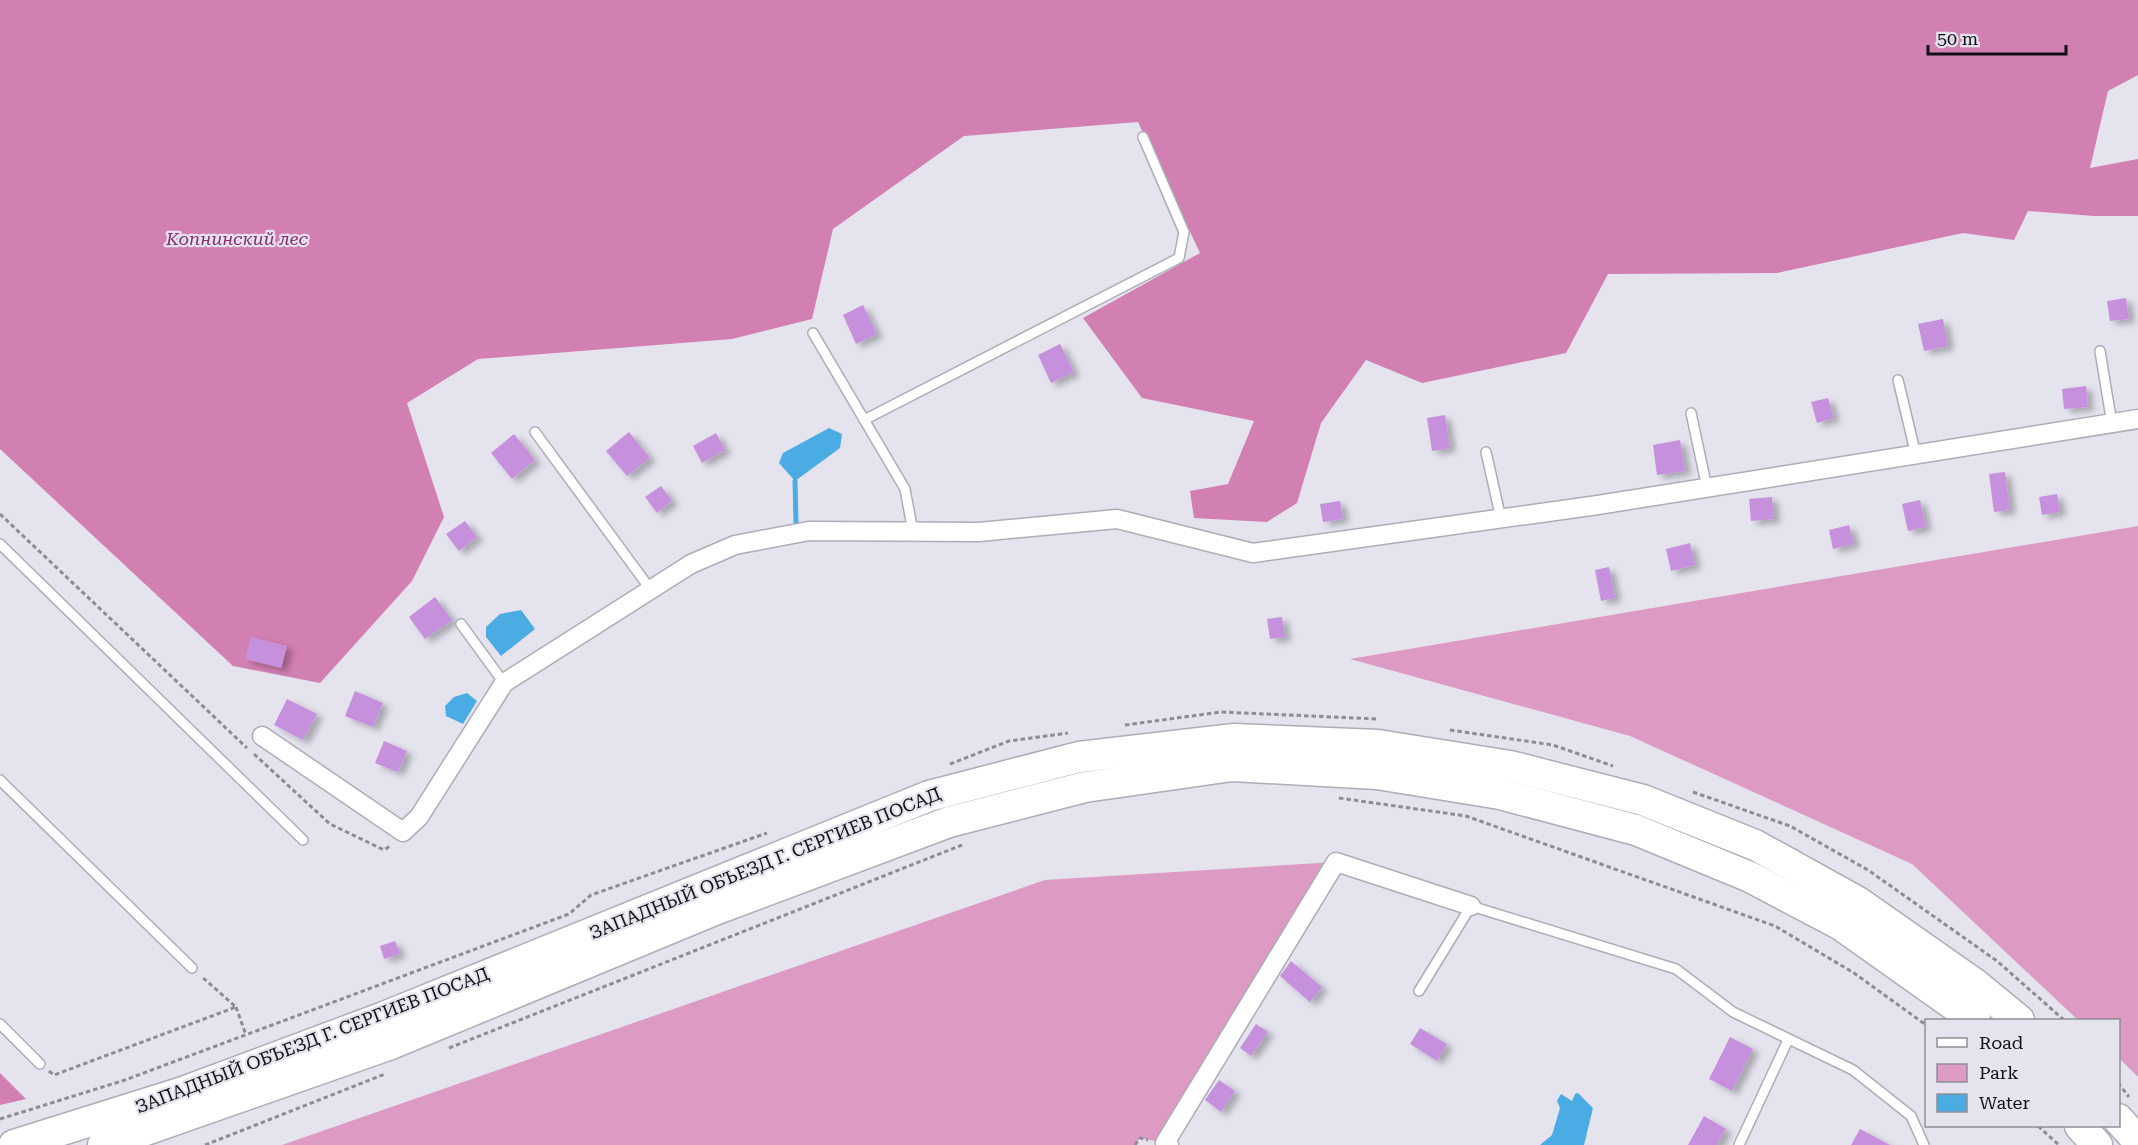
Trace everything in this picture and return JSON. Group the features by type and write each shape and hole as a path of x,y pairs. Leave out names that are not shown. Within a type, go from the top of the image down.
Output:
{"main road":[{"name":"ЗАПАДНЫЙ ОБЪЕЗД Г. СЕРГИЕВ ПОСАД","path":"14,1145 183,1092 384,1017 929,796 1079,757 1234,738 1378,745 1510,766 1643,800 1755,845 1858,902 1975,984 2018,1019"},
{"name":"ЗАПАДНЫЙ ОБЪЕЗД Г. СЕРГИЕВ ПОСАД","path":"103,1145 391,1044 717,909 949,822 1085,788 1232,766 1377,774 1500,794 1636,830 1750,878 1841,925 1974,1019"},
{"path":"2120,1121 2138,1141"},
{"path":"2082,1127 2097,1145"}],"street":[{"path":"262,736 403,831 419,817 504,683 691,564 735,545 809,531 979,532 1117,519 1253,553 1501,519 2138,420"},
{"path":"1168,1145 1164,1143 1336,862 1471,906"}],"lane":[{"path":"864,420 1179,258 1184,232 1143,137"},
{"path":"813,333 905,489 913,532"},
{"path":"2100,351 2112,424"},
{"path":"1898,380 1916,455"},
{"path":"1691,413 1707,488"},
{"path":"534,432 651,590"},
{"path":"1486,452 1501,519"},
{"path":"0,544 303,840"},
{"path":"460,624 504,683"},
{"path":"0,780 192,969"},
{"path":"1419,991 1471,906 1676,969 1733,1012 1861,1077 1911,1116 1924,1145"},
{"path":"0,1024 40,1064"},
{"path":"1739,1145 1788,1040"}],"path":[{"path":"0,514 330,824 384,850 398,841 403,831"},
{"path":"1115,727 1221,712 1365,717 1388,721"},
{"path":"1447,730 1553,746 1617,767"},
{"path":"945,766 1010,741 1068,733"},
{"path":"1682,789 1790,826 1868,870 1997,961 2063,1019"},
{"path":"1327,796 1466,816 1775,926 1854,973 1925,1024"},
{"path":"0,1119 125,1080 246,1035 569,914 591,895 771,832"},
{"path":"439,1052 967,843"},
{"path":"192,969 236,1007 246,1035"},
{"path":"40,1064 54,1074 236,1007"},
{"path":"205,1145 394,1070"},
{"path":"2040,1127 2059,1145"}],"green space":[{"name":"Копнинский лес","path":"0,0 2138,0 2138,75 2108,91 2090,168 2138,159 2138,216 2094,216 2028,211 2014,240 1963,233 1777,273 1608,274 1566,353 1422,383 1366,360 1321,423 1297,503 1267,522 1194,518 1190,491 1228,484 1254,421 1142,398 1083,318 1200,253 1138,122 964,136 833,229 812,319 732,339 478,359 407,403 444,517 412,581 320,683 233,666 0,449"},
{"path":"2138,526 2138,1077 2120,1059 2120,1019 2077,1019 1912,864 1630,736 1350,659"},
{"path":"1336,862 1165,1143 1140,1138 1135,1145 282,1145 1045,880"},
{"path":"0,1073 26,1099 0,1105"}],"water":[{"path":"829,428 842,434 840,448 795,481 779,463 783,453"},
{"path":"521,610 535,629 501,656 486,637 486,627 500,614"},
{"path":"467,693 477,701 463,724 446,716 445,706 454,697"},
{"path":"1578,1093 1593,1108 1584,1145 1540,1145 1552,1135 1560,1108 1557,1101 1561,1094 1572,1101"}],"building":[{"path":"2126,298 2129,319 2110,321 2107,301"},
{"path":"863,305 877,334 856,344 843,315"},
{"path":"1943,319 1948,346 1924,351 1918,324"},
{"path":"1060,344 1074,372 1051,383 1038,355"},
{"path":"2086,386 2088,407 2064,409 2062,389"},
{"path":"1828,398 1834,418 1817,423 1811,402"},
{"path":"1445,415 1450,448 1432,451 1427,418"},
{"path":"629,432 650,458 627,476 606,451"},
{"path":"716,433 725,450 702,463 693,446"},
{"path":"514,434 535,460 512,479 491,453"},
{"path":"1680,440 1685,471 1657,475 1653,445"},
{"path":"2005,472 2010,510 1994,512 1989,474"},
{"path":"661,486 672,501 657,513 645,497"},
{"path":"2057,494 2060,512 2042,515 2039,497"},
{"path":"1772,497 1774,519 1751,521 1749,499"},
{"path":"1920,500 1926,527 1908,531 1902,504"},
{"path":"1340,501 1343,519 1323,522 1320,504"},
{"path":"465,521 477,537 459,551 446,534"},
{"path":"1849,525 1854,544 1833,549 1829,530"},
{"path":"1690,543 1695,565 1671,571 1666,549"},
{"path":"1609,567 1615,598 1601,601 1595,570"},
{"path":"435,597 452,620 425,639 409,617"},
{"path":"1282,617 1285,637 1270,639 1267,619"},
{"path":"251,637 287,646 281,668 245,659"},
{"path":"355,691 383,703 373,727 345,716"},
{"path":"287,699 317,714 303,740 274,725"},
{"path":"384,741 407,751 398,772 375,763"},
{"path":"395,941 400,954 384,959 380,946"},
{"path":"1291,961 1322,987 1310,1002 1280,976"},
{"path":"1256,1024 1268,1032 1251,1056 1240,1048"},
{"path":"1420,1028 1447,1044 1437,1061 1410,1044"},
{"path":"1730,1037 1753,1049 1732,1091 1709,1079"},
{"path":"1219,1080 1235,1091 1221,1112 1205,1100"},
{"path":"1704,1116 1726,1129 1717,1145 1688,1145"},
{"path":"1860,1129 1890,1145 1851,1145"}],"waterway":[{"path":"795,481 796,524"}]}
